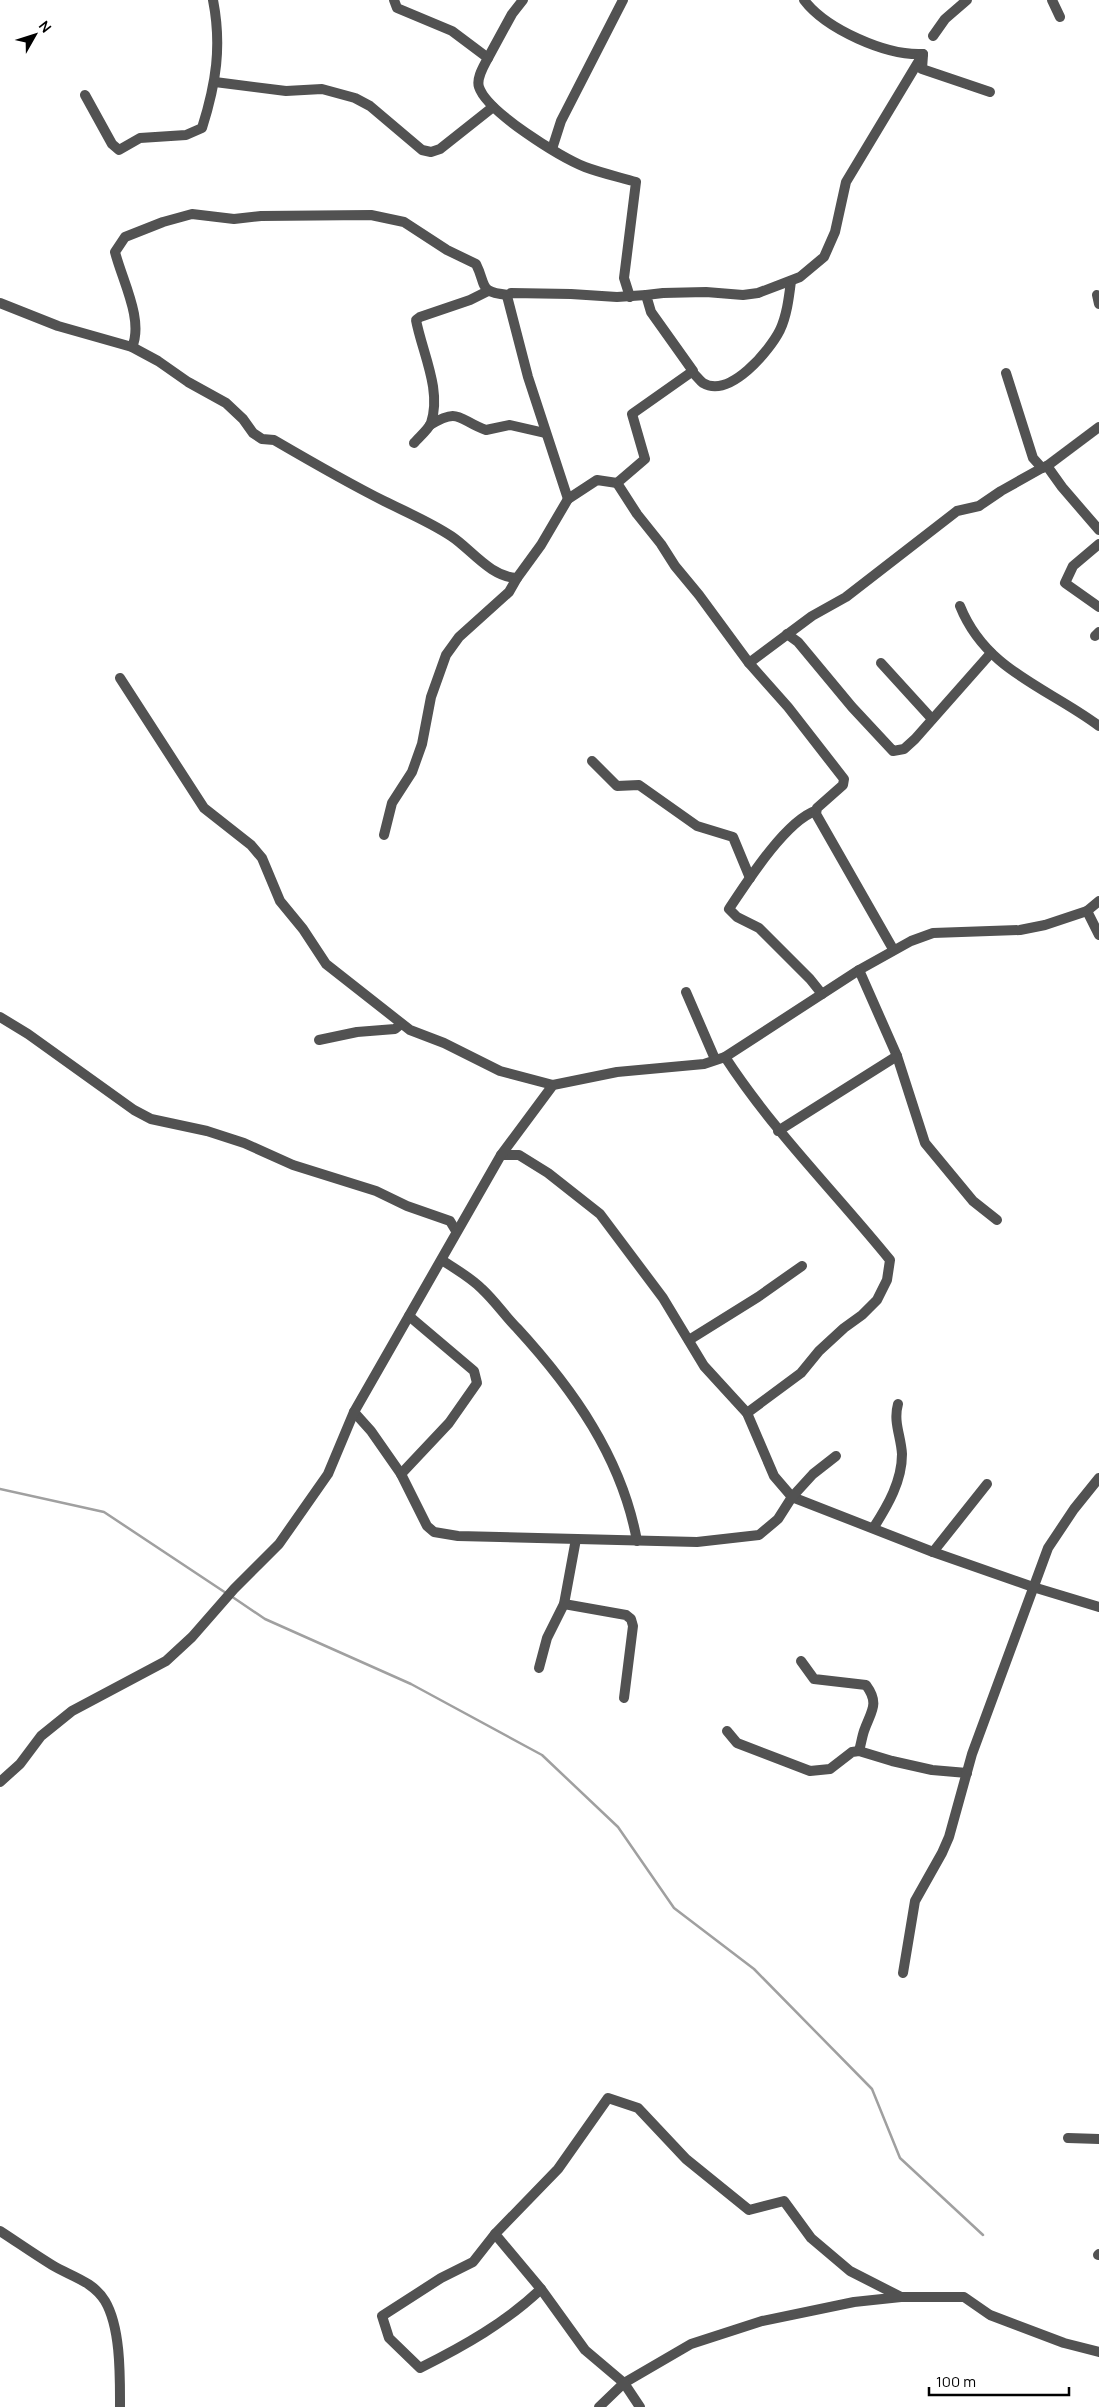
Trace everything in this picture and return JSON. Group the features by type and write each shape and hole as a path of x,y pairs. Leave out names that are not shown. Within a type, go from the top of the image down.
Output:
{"street":[{"path":"85,95 112,144 118,150 140,138 186,136 202,128 215,82 218,32 213,0"},
{"path":"394,0 397,8 452,31 488,58"},
{"path":"522,0 512,14 488,58 478,80 480,88 493,107 552,149 584,167 636,182 624,278 630,297"},
{"path":"552,149 561,121 623,0"},
{"path":"804,0 826,20 876,46 913,55 922,54"},
{"path":"934,36 946,19 965,0"},
{"path":"1052,0 1060,17"},
{"path":"922,54 922,69 990,92"},
{"path":"430,425 434,410 433,389 416,320 470,300 488,291 508,295 571,294 630,297 706,292 743,295 772,289 800,277 824,257 835,232 846,182 922,54"},
{"path":"215,82 286,91 322,88 355,98 370,106 398,127 411,142 422,150 431,152 440,149 493,107"},
{"path":"132,346 136,337 132,301 120,274 115,252 125,237 163,222 192,214 234,219 261,216 371,215 404,222 447,250 476,264 481,274 481,282 488,291"},
{"path":"646,295 651,312 692,372 704,383 716,385 740,376 766,353 780,329 791,281"},
{"path":"508,295 528,377 568,499"},
{"path":"0,303 58,326 132,346 226,404 243,418 253,433 262,438 274,440 379,498 437,526 465,545 480,560 500,574 507,578 517,578"},
{"path":"384,835 392,803 412,772 422,744 432,697 446,654 459,637 509,592 541,545 568,499 596,480 617,482 645,459 632,414 692,372"},
{"path":"1006,373 1034,458 1099,530"},
{"path":"414,443 430,425 449,415 457,415 486,430 510,425 546,433"},
{"path":"749,663 812,616 846,597 957,511 979,506 1000,491 1044,467 1099,427"},
{"path":"617,482 637,514 749,663 788,707 844,779 843,785 815,811 804,816 750,878 729,909 737,917 759,928 810,978 822,994"},
{"path":"1099,544 1073,566 1065,584 1099,607"},
{"path":"960,606 966,623 991,653 1018,677 1051,694 1099,726"},
{"path":"788,634 798,642 857,714 893,751 904,749 991,653"},
{"path":"881,663 932,719"},
{"path":"120,678 204,808 252,845 262,858 280,901 304,929 326,964 401,1024 500,1071 553,1085 617,1072 704,1064 720,1058 892,949 933,933 1020,930 1045,925 1086,911 1099,901"},
{"path":"592,761 617,786 639,785 697,826 733,837 750,878"},
{"path":"815,811 892,949"},
{"path":"1086,911 1099,935"},
{"path":"859,970 898,1056 925,1143 973,1201 997,1220"},
{"path":"686,992 720,1058 778,1131 890,1260 887,1280 872,1305 818,1351 801,1373 747,1413"},
{"path":"0,1017 28,1034 134,1110 151,1119 226,1137 293,1165 376,1191 408,1206 450,1221 456,1231"},
{"path":"319,1040 357,1032 395,1029 401,1024"},
{"path":"778,1131 898,1056"},
{"path":"0,1782 20,1764 41,1736 72,1711 166,1661 192,1637 234,1588 279,1544 328,1474 354,1412 501,1155 553,1085"},
{"path":"514,1135 519,1155"},
{"path":"501,1155 519,1155 548,1173 600,1214 663,1298 704,1366 747,1413 774,1476 792,1497 874,1527 932,1552 1033,1587 1099,1606"},
{"path":"450,1221 467,1212"},
{"path":"442,1260 482,1289 549,1362 582,1408 607,1450 624,1488 637,1541"},
{"path":"689,1340 758,1297 802,1266"},
{"path":"401,1474 449,1423 477,1383 474,1371 409,1316"},
{"path":"874,1527 893,1493 899,1474 902,1455 896,1425 898,1404"},
{"path":"354,1412 371,1431 401,1474 427,1526 434,1532 458,1536 697,1542 759,1535 778,1518 792,1497 813,1474 836,1456"},
{"path":"903,1973 915,1901 942,1853 968,1773 974,1747 1048,1548 1074,1508 1099,1478"},
{"path":"932,1552 987,1484"},
{"path":"539,1668 547,1638 564,1604 576,1539"},
{"path":"564,1604 626,1615 631,1620 633,1626 624,1698"},
{"path":"801,1661 814,1679 866,1685 872,1694 873,1710 864,1731 859,1751"},
{"path":"727,1730 737,1743 810,1771 830,1768 852,1752 859,1751 932,1770 968,1773"},
{"path":"541,2289 518,2311 473,2340 420,2368 390,2338 382,2316 441,2278 474,2262 495,2234 558,2169 608,2098 638,2108 686,2159 749,2210 784,2201 810,2238 850,2271 901,2297"},
{"path":"1068,2138 1099,2138"},
{"path":"0,2231 53,2266 74,2275 92,2287 105,2301 111,2316 120,2358 120,2407"},
{"path":"495,2234 541,2289 585,2350 624,2383 640,2407"},
{"path":"599,2407 624,2383 691,2344 762,2321 854,2302 901,2297 964,2297 990,2315 1064,2343 1099,2352"}],"waterway":[{"path":"0,1489 104,1512 226,1593"},
{"path":"231,1596 265,1619 411,1684 542,1755 618,1827 674,1908 754,1969 872,2089 900,2158 983,2235"}]}
